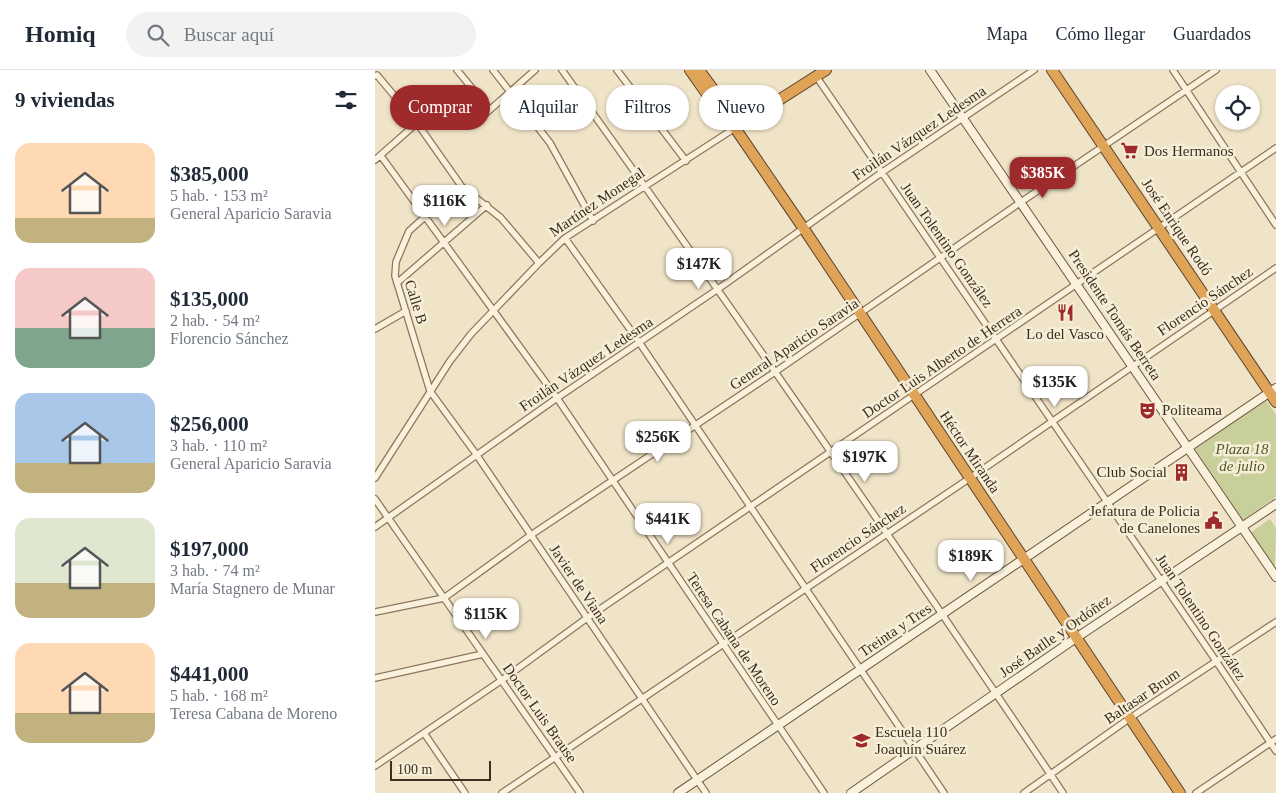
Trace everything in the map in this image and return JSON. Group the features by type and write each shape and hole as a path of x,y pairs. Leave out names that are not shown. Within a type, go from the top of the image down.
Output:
{"highway":[{"path":"690,70 701,85"},
{"path":"699,70 709,85"},
{"name":"Martínez Monegal","path":"783,97 826,70"},
{"name":"José Enrique Rodó","path":"1052,70 1215,310 1273,390 1276,402"},
{"name":"Héctor Miranda","path":"740,130 1180,793"}],"street":[{"path":"457,70 469,85"},
{"path":"493,70 505,85"},
{"path":"517,85 535,70"},
{"path":"562,70 719,289 1063,793"},
{"path":"617,70 686,161"},
{"name":"Presidente Tomás Berreta","path":"930,70 1133,365 1276,578"},
{"name":"Froilán Vázquez Ledesma","path":"375,526 557,398 719,289 881,173 1034,70"},
{"path":"1173,70 1276,225"},
{"name":"General Aparicio Saravia","path":"375,612 444,598 531,536 775,372 1216,70"},
{"path":"376,76 390,92"},
{"name":"Juan Tolentino González","path":"816,76 1276,751"},
{"path":"490,110 500,100"},
{"path":"375,160 409,130"},
{"path":"422,130 462,187 501,218 539,263"},
{"path":"540,130 550,143 593,221"},
{"name":"Martínez Monegal","path":"375,478 455,354 493,310 539,263 565,238 731,130"},
{"name":"Doctor Luis Alberto de Herrera","path":"375,766 501,680 587,618 1276,148"},
{"name":"Teresa Cabana de Moreno","path":"381,156 557,398 824,793"},
{"name":"Calle B","path":"430,391 395,276 396,262 409,231 456,189 462,187"},
{"path":"397,283 487,205"},
{"path":"565,238 639,342 944,793"},
{"name":"Florencio Sánchez","path":"502,793 970,478 1276,268"},
{"path":"375,329 406,311"},
{"name":"Treinta y Tres","path":"678,793 1273,390"},
{"name":"Javier de Viana","path":"430,391 476,454 706,793"},
{"name":"Doctor Luis Brause","path":"375,499 581,793"},
{"name":"José Batlle y Ordóñez","path":"851,793 1161,580 1276,504"},
{"name":"Baltasar Brum","path":"1024,793 1130,718 1276,622"},
{"path":"375,678 483,654"},
{"path":"424,733 465,793"},
{"path":"1196,793 1276,739"}],"green space":[{"name":"Plaza 18 de julio","path":"1266,400 1276,415 1276,497 1243,520 1195,449"},
{"path":"1270,519 1276,528 1275,570 1250,533"}],"place":[{"name":"Dos Hermanos","path":"1130,151"},
{"name":"Lo del Vasco","path":"1065,313"},
{"name":"Politeama","path":"1148,410"},
{"name":"Club Social","path":"1181,472"},
{"name":"Jefatura de Policia de Canelones","path":"1214,520"},
{"name":"Escuela 110 Joaquín Suárez","path":"861,741"}]}
